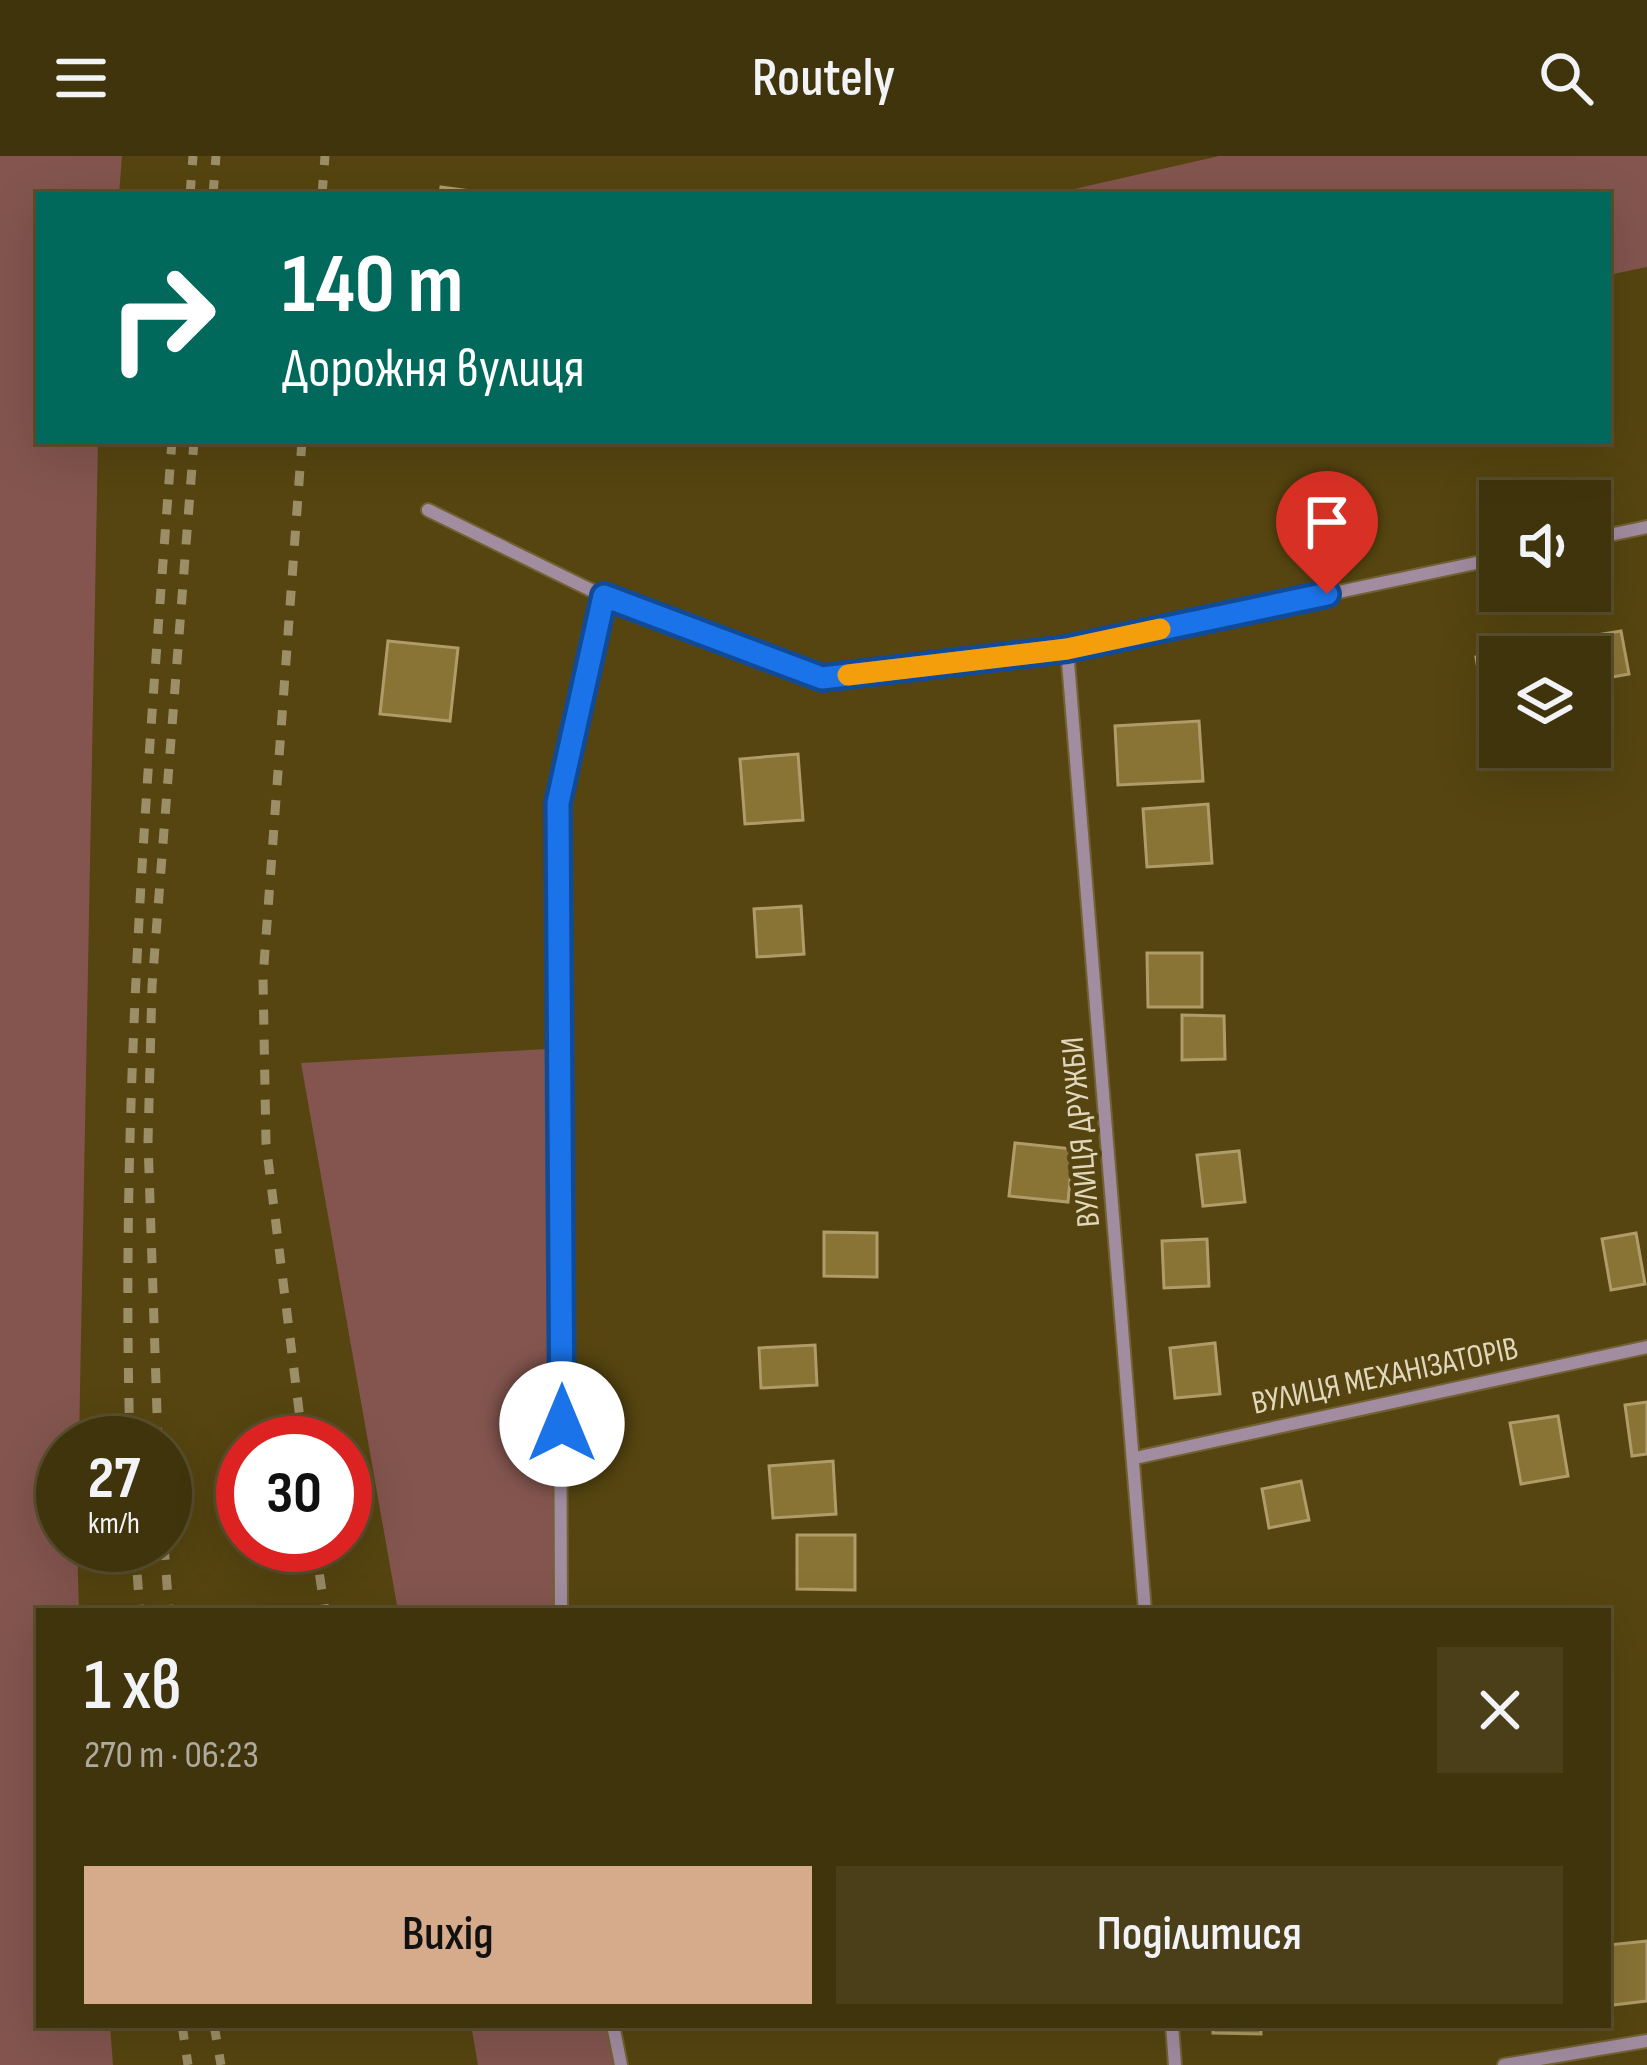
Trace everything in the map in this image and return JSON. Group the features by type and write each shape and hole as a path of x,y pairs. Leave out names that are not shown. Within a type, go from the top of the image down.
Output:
{"street":[{"path":"428,510 604,596 822,678 1067,649 1479,562"},
{"path":"1611,535 1647,527"},
{"path":"561,1608 558,803 604,596"},
{"name":"ВУЛИЦЯ ДРУЖБИ","path":"1067,649 1145,1608"},
{"name":"ВУЛИЦЯ МЕХАНІЗАТОРІВ","path":"1136,1458 1647,1346"},
{"path":"615,2028 622,2065"},
{"path":"1172,2028 1175,2065"},
{"path":"1504,2065 1647,2041"}],"shaded area":[{"path":"0,156 122,156 119,192 36,192 36,444 98,444 80,1416 36,1416 36,1572 78,1572 79,1608 36,1608 36,2028 110,2028 113,2065 0,2065"},
{"path":"1219,156 1647,156 1647,267 1611,274 1611,192 1061,192"},
{"path":"563,1048 561,1608 397,1608 372,1464 372,1416 363,1416 301,1063"},
{"path":"472,2028 614,2028 621,2065 478,2065"}],"building":[{"path":"441,187 478,192 440,192"},
{"path":"1621,631 1629,674 1611,677 1611,636 1591,636"},
{"path":"388,641 458,648 450,721 380,714"},
{"path":"1199,721 1203,781 1118,785 1115,726"},
{"path":"798,754 803,820 745,824 740,759"},
{"path":"1208,804 1212,863 1147,867 1143,809"},
{"path":"801,906 804,954 757,957 754,909"},
{"path":"1147,953 1202,953 1202,1007 1148,1007"},
{"path":"1182,1015 1224,1016 1225,1059 1182,1060"},
{"path":"1015,1143 1073,1149 1068,1202 1009,1196"},
{"path":"1239,1151 1245,1202 1203,1206 1197,1155"},
{"path":"824,1232 877,1233 877,1277 824,1276"},
{"path":"1636,1233 1645,1284 1611,1290 1602,1239"},
{"path":"1207,1239 1209,1286 1164,1288 1162,1241"},
{"path":"1215,1343 1220,1394 1175,1398 1170,1348"},
{"path":"815,1345 817,1385 761,1388 759,1348"},
{"path":"1647,1402 1647,1454 1632,1456 1625,1405"},
{"path":"1558,1416 1568,1476 1521,1484 1510,1423"},
{"path":"833,1461 836,1514 773,1518 769,1466"},
{"path":"1301,1481 1309,1520 1269,1528 1262,1489"},
{"path":"797,1535 855,1535 855,1590 797,1589"},
{"path":"1647,1941 1647,2001 1613,2005 1611,1945"},
{"path":"1213,2028 1261,2028 1261,2034 1213,2033"}],"railway":[{"path":"190,192 193,156"},
{"path":"213,192 216,156"},
{"path":"322,192 325,156"},
{"path":"130,1416 132,1066 172,444"},
{"path":"157,1416 148,1141 152,986 194,444"},
{"path":"300,1416 266,1143 263,978 302,444"},
{"path":"137,1572 140,1608"},
{"path":"166,1572 169,1608"},
{"path":"319,1572 325,1608"},
{"path":"182,2028 188,2065"},
{"path":"215,2028 221,2065"}],"slow traffic":[{"path":"848,675 1067,649 1160,629"}],"route":[{"path":"562,1424 558,803 604,596 822,678 1067,649 1327,594"}]}
